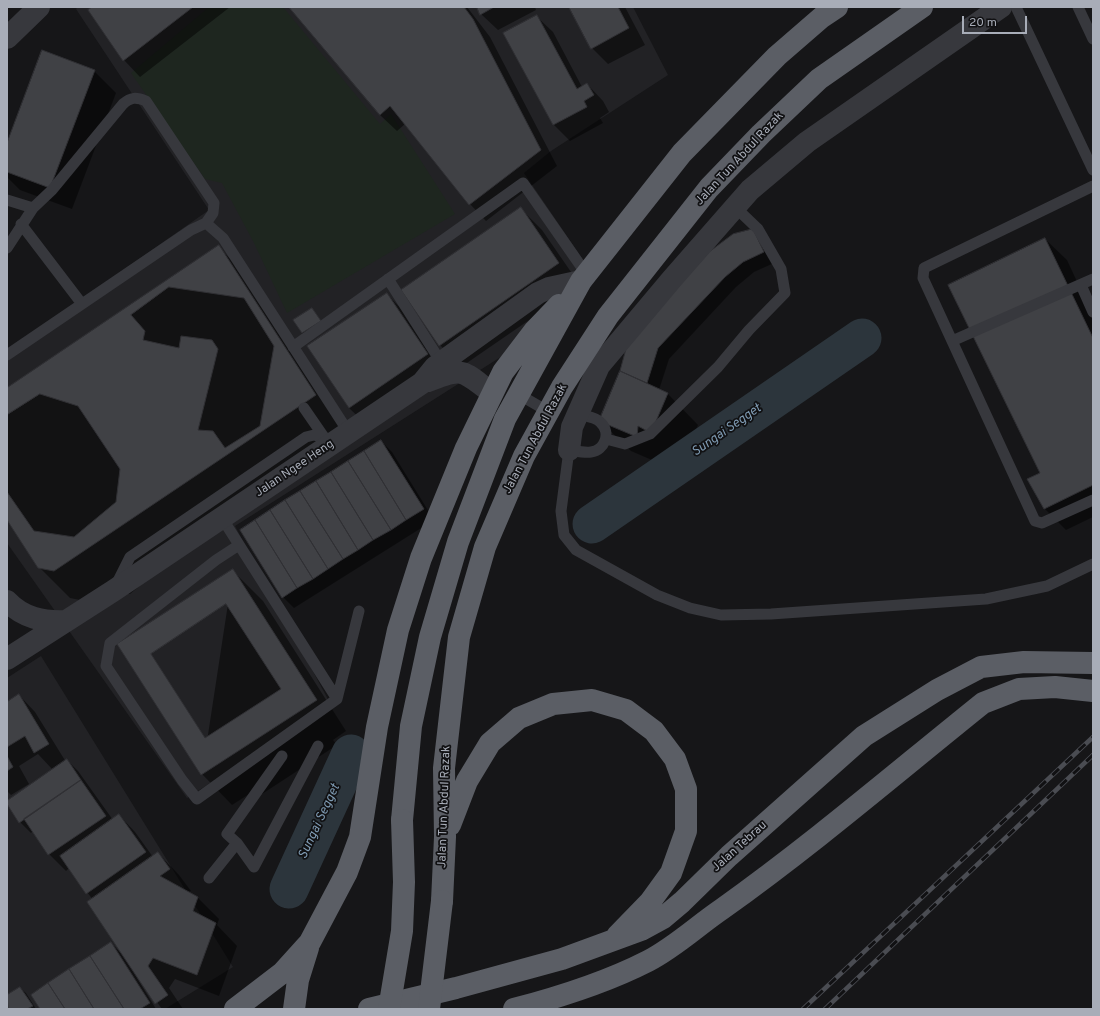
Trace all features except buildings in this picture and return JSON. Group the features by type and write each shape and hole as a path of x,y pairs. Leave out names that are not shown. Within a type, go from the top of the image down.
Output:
{"highway":[{"path":"294,1009 298,980 310,942 347,872 360,837 380,712 398,630 421,558 454,474 503,372 535,330 584,278 682,153 777,56 822,17 837,7"},
{"name":"Jalan Tun Abdul Razak","path":"429,1009 442,901 445,837 444,768 459,637 485,547 501,504 524,456 562,387 608,316 709,188 761,134 819,79 922,7"},
{"path":"389,1009 402,931 404,882 402,820 411,726 430,637 458,542 505,419 584,278"},
{"name":"Jalan Tebrau","path":"369,1009 562,959 641,930 663,918 682,902 729,856 864,736 937,690 981,667 1024,662 1093,663"},
{"path":"514,1009 564,996 608,980 649,960 682,940 719,910 769,875 983,703 1019,689 1055,687 1093,690"},
{"path":"445,837 467,781 490,743 519,718 553,704 592,700 626,710 654,731 675,759 686,790 686,831 671,873 650,902 612,941"},
{"path":"235,1009 282,973 310,942"}],"street":[{"path":"7,38 39,7"},
{"path":"569,450 572,427 600,366 672,278 750,190 807,142 990,9"},
{"name":"Jalan Ngee Heng","path":"7,659 113,591 222,518 336,437 422,383 441,362 538,293 549,288 584,278"},
{"path":"422,383 457,371 463,372 492,393"},
{"path":"7,602 27,617 51,622 66,621"}],"lane":[{"path":"1016,7 1093,170"},
{"path":"1078,7 1093,38"},
{"path":"7,248 21,224 33,208 52,190 123,104 131,98 138,98 146,101 214,203 213,213 206,223 7,355"},
{"path":"293,346 523,183 584,278"},
{"path":"1093,186 924,268 923,278 1035,521 1042,523 1093,500"},
{"path":"7,200 33,208"},
{"path":"606,439 625,444 650,434 718,367 749,330 785,293 781,269 758,229 735,207"},
{"path":"206,223 223,238 293,346 336,437"},
{"path":"21,224 82,304"},
{"path":"388,279 441,362"},
{"path":"952,341 1081,286 1093,279"},
{"path":"1081,286 1093,312"},
{"path":"518,394 549,412"},
{"path":"304,408 336,437"},
{"path":"578,414 597,420 601,423 606,433 606,439 604,444 595,451 569,450 561,511 564,535 576,550 657,595 690,608 721,616 778,614 986,599 1047,586 1093,564"},
{"path":"113,591 130,557 306,437 314,435 336,437"},
{"path":"222,518 337,699"},
{"path":"239,545 216,560 110,643 106,666 182,780 197,799 337,699 359,611"},
{"path":"282,756 227,834 237,843 254,867 318,746"},
{"path":"210,878 237,843"}],"shaded area":[{"path":"78,7 633,7 668,75 551,151 524,173 588,267 510,351 235,526 331,705 187,798 7,543 7,351 209,210 76,9"},
{"path":"209,7 283,7 380,124 391,114 455,214 287,313 254,243 222,183 205,179 131,73"},
{"path":"41,656 233,967 165,1009 7,1009 7,678"}],"waterway":[{"name":"Sungai Segget","path":"592,524 862,338"},
{"name":"Sungai Segget","path":"289,889 351,754"}],"railway":[{"path":"803,1009 1093,737"},
{"path":"825,1009 1093,755"}]}
